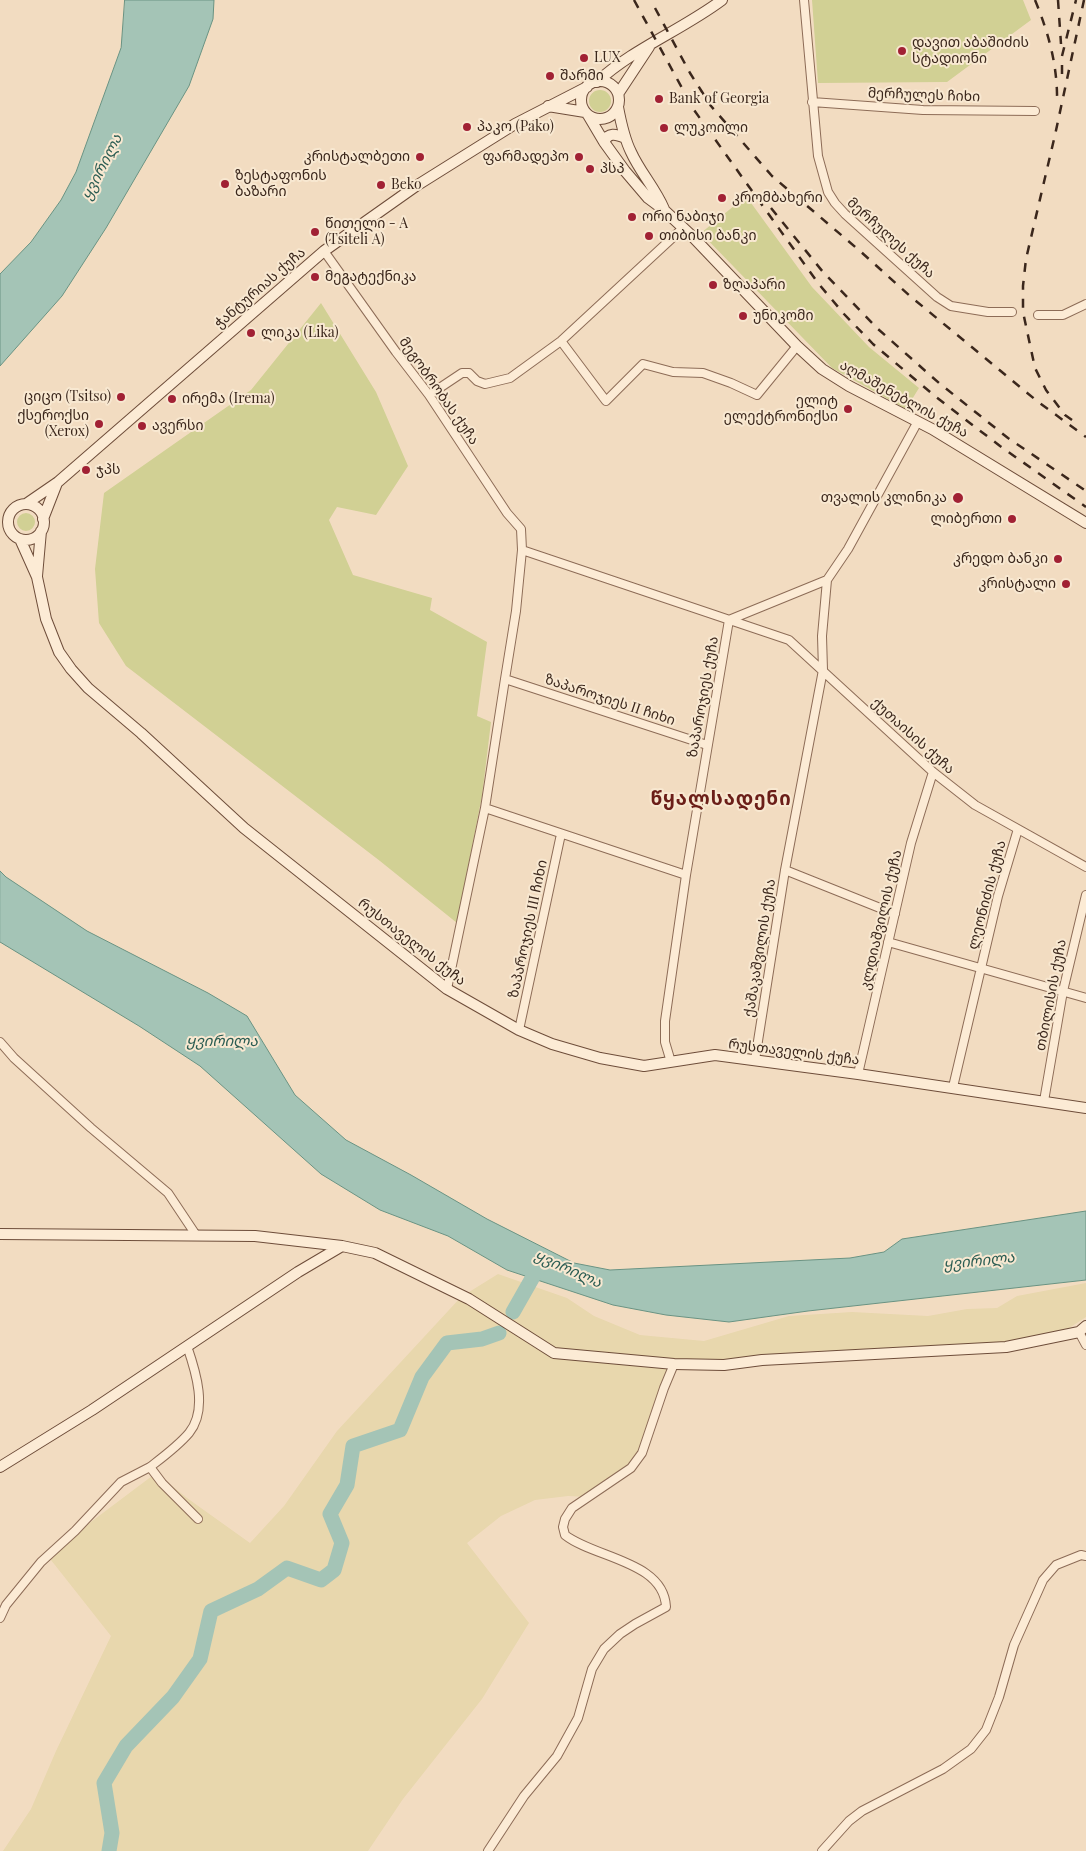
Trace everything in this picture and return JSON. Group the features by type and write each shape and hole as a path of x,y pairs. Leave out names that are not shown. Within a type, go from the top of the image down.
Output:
{"street":[{"path":"587,114 581,99 587,87 597,82 616,66 694,20 722,0"},
{"name":"მერჩულეს ქუჩა","path":"804,0 818,156 828,192 835,203 937,297 951,306 988,312 1012,312"},
{"path":"548,106 587,114 594,118 605,119 611,116 618,108 618,94 651,44"},
{"path":"597,82 610,84 618,94"},
{"name":"ჭანტურიას ქუჩა","path":"26,504 58,482 324,251 416,186 515,124 587,87"},
{"name":"მერჩულეს ჩიხი","path":"812,102 923,110 1035,111"},
{"name":"აღმაშენებლის ქუჩა","path":"618,108 625,138 636,161 658,194 664,210"},
{"name":"აღმაშენებლის ქუჩა","path":"587,114 625,171 648,198 683,228 798,346 822,368 842,382 917,423 932,429 1086,523"},
{"path":"604,142 610,135 619,135 625,138"},
{"path":"429,395 462,373 469,373 477,381 485,384 510,378 561,342 683,228"},
{"name":"მეგობრობას ქუჩა","path":"324,251 429,395 507,513 521,529 522,550"},
{"path":"1038,315 1063,315 1086,304"},
{"path":"561,342 606,401 643,364 673,372 703,373 757,395 798,346"},
{"path":"827,580 848,549 917,423"},
{"name":"ჭანტურიას ქუჩა","path":"43,518 58,482"},
{"path":"0,517 18,506 26,504 35,507 42,514 43,518 41,530 37,536 31,539 20,539 12,532 8,520 11,512"},
{"name":"რუსთაველის ქუჩა","path":"36,577 41,530"},
{"path":"0,532 12,532"},
{"name":"რუსთაველის ქუჩა","path":"20,539 36,577 46,620 59,652 88,688 141,733 244,828 448,989 519,1030 552,1044 600,1058 644,1066 715,1055 953,1087 1086,1108"},
{"path":"448,989 485,808 516,611 522,550"},
{"name":"ქუთაისის ქუჩა","path":"522,550 789,640 933,772 976,805 1086,866"},
{"name":"ზაპაროჯიეს ქუჩა","path":"671,1062 665,1042 665,1021 686,875 729,620 827,580"},
{"name":"ქაშაკაშვილის ქუჩა","path":"755,1060 785,870 823,670 822,636 827,580"},
{"name":"ზაპაროჯიეს II ჩიხი","path":"506,679 707,744"},
{"name":"კლდიაშვილის ქუჩა","path":"858,1074 911,843 933,772"},
{"path":"485,808 686,875"},
{"name":"ლეონიძის ქუჩა","path":"953,1087 980,967 1018,829"},
{"name":"ზაპაროჯიეს III ჩიხი","path":"519,1030 561,834"},
{"name":"ქაშაკაშვილის ქუჩა","path":"785,870 895,914"},
{"name":"თბილისის ქუჩა","path":"1044,1101 1063,991 1086,894"},
{"name":"ლეონიძის ქუჩა","path":"888,942 1086,998"},
{"path":"0,1042 14,1058 91,1128 168,1194 196,1235"},
{"path":"0,1234 255,1236 342,1246 375,1252 469,1298 554,1353 674,1364 724,1364 762,1360 1006,1346 1083,1329 1086,1345"},
{"path":"0,1467 92,1410 298,1272 342,1246"},
{"path":"0,1618 6,1605 41,1562 75,1532 121,1482 150,1467 190,1432 199,1410 196,1372 187,1346"},
{"path":"488,1851 524,1796 557,1756 578,1718 592,1669 604,1649 620,1634 666,1607 666,1599 659,1584 620,1559 574,1542 565,1535 563,1527 565,1519 572,1508 631,1468 642,1453 674,1364"},
{"path":"150,1467 162,1483 198,1519"},
{"path":"823,1850 849,1821 862,1811 943,1769 971,1750 986,1730 999,1697 1014,1645 1043,1580 1056,1565 1081,1555 1086,1556"}],"shaded area":[{"name":"დავით აბაშიძის სტადიონი","path":"812,0 1023,0 1031,20 947,82 818,83"},
{"path":"596,90 604,90 611,97 611,105 604,112 596,112 589,105 589,97"},
{"path":"746,196 812,287 869,347 919,388 906,409 832,368 701,233"},
{"path":"321,303 376,392 408,466 376,515 337,507 329,520 353,575 432,598 430,610 487,642 477,716 491,722 482,796 457,923 380,861 126,666 99,623 95,569 104,493 251,390"},
{"path":"26,513 33,515 35,522 33,529 26,531 19,529 17,522 19,515"},
{"path":"498,1274 567,1298 594,1316 640,1335 704,1341 789,1316 852,1312 928,1316 967,1309 997,1308 1017,1296 1086,1283 1086,1317 1063,1332 1018,1342 880,1350 812,1351 720,1360 671,1360 658,1405 635,1462 588,1497 568,1496 535,1500 501,1516 467,1543 529,1623 482,1699 403,1799 368,1851 3,1851 31,1809 56,1751 111,1636 47,1555 156,1473 187,1498 250,1543 284,1506 337,1431 461,1297"}],"water":[{"name":"ყვირილა","path":"125,0 214,0 213,19 189,86 106,228 62,296 0,366 0,274 31,242 61,200 76,172 121,48"},
{"name":"ყვირილა","path":"0,871 6,877 87,931 208,993 247,1016 295,1095 346,1140 487,1219 574,1263 610,1270 850,1258 884,1252 902,1239 1086,1211 1086,1280 808,1311 729,1322 666,1315 613,1305 507,1270 448,1236 380,1210 321,1174 200,1066 139,1026 0,942"}],"waterway":[{"path":"513,1312 542,1261"},
{"path":"109,1851 112,1833 104,1783 126,1746 173,1697 200,1659 211,1611 258,1589 287,1568 321,1580 334,1570 342,1543 330,1514 347,1485 353,1446 400,1430 422,1377 447,1343 482,1339 499,1333"}],"railway":[{"path":"634,0 694,110 818,283 844,314 873,344 936,397 1000,446 1086,507"},
{"path":"1035,0 1052,51 1056,77 1057,104"},
{"path":"1058,0 1061,44"},
{"path":"1062,74 1062,56 1076,0"},
{"path":"1072,420 1065,415 1046,390 1035,368 1023,312 1023,286 1026,259 1084,0"},
{"path":"655,8 690,73 711,106 772,176 910,296 1037,401 1086,437"},
{"path":"771,208 823,272 878,329 939,383 1008,438 1086,491"}],"place":[{"name":"დავით აბაშიძის სტადიონი","path":"902,51"},
{"name":"LUX","path":"584,58"},
{"name":"შარმი","path":"550,76"},
{"name":"Bank of Georgia","path":"659,99"},
{"name":"პაკო (Pako)","path":"467,127"},
{"name":"ლუკოილი","path":"664,128"},
{"name":"კრისტალბეთი","path":"420,157"},
{"name":"ფარმადეპო","path":"579,157"},
{"name":"პსპ","path":"590,169"},
{"name":"ზესტაფონის ბაზარი","path":"225,184"},
{"name":"Beko","path":"381,185"},
{"name":"კრომბახერი","path":"722,198"},
{"name":"ორი ნაბიჯი","path":"632,217"},
{"name":"წითელი - A (Tsiteli A)","path":"315,232"},
{"name":"თიბისი ბანკი","path":"649,236"},
{"name":"მეგატექნიკა","path":"315,277"},
{"name":"ზღაპარი","path":"713,285"},
{"name":"უნიკომი","path":"743,316"},
{"name":"ლიკა (Lika)","path":"251,333"},
{"name":"ციცო (Tsitso)","path":"121,397"},
{"name":"ირემა (Irema)","path":"172,399"},
{"name":"ელიტ ელექტრონიქსი","path":"848,409"},
{"name":"ქსეროქსი (Xerox)","path":"99,424"},
{"name":"ავერსი","path":"142,426"},
{"name":"ჯპს","path":"86,470"},
{"name":"თვალის კლინიკა","path":"958,498"},
{"name":"ლიბერთი","path":"1012,519"},
{"name":"კრედო ბანკი","path":"1058,559"},
{"name":"კრისტალი","path":"1066,584"}],"district":[{"name":"წყალსადენი","path":"721,799"}]}
